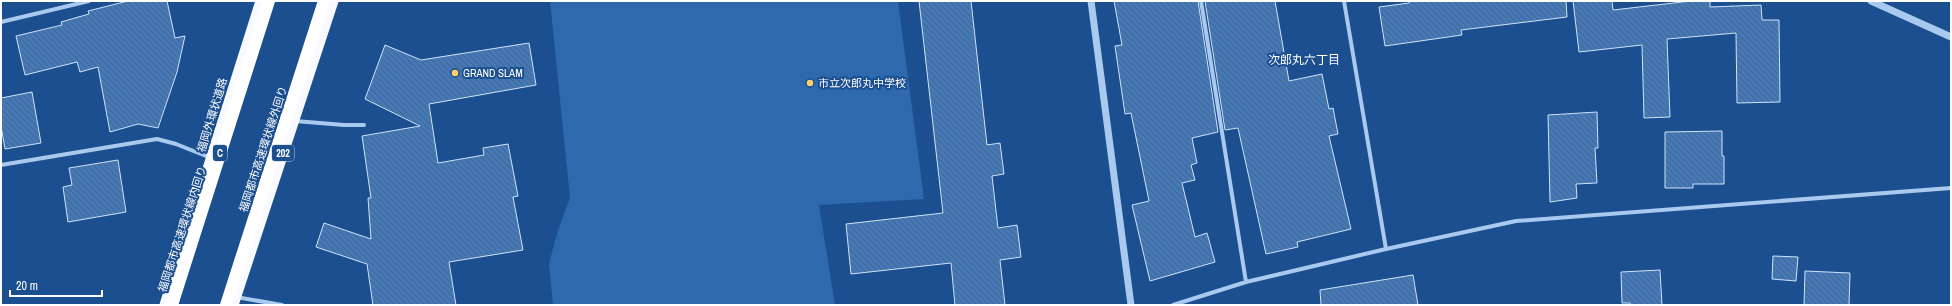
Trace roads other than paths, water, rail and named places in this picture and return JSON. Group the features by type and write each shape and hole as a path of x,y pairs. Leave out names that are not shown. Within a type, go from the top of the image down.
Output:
{"highway":[{"name":"福岡外環状道路","path":"165,305 260,1"},
{"name":"福岡都市高速環状線内回り","path":"172,305 268,1"},
{"name":"福岡都市高速環状線外回り","path":"226,305 324,1"},
{"name":"202","path":"234,301 333,1"}],"street":[{"path":"1,22 89,1"},
{"path":"1091,1 1131,305"},
{"path":"1200,1 1246,282"},
{"path":"1344,1 1386,249"},
{"path":"1871,1 1951,37"},
{"path":"294,121 364,125"},
{"path":"1,165 157,139 176,144 212,158"},
{"path":"1173,305 1246,282 1386,249 1516,221 1951,188"},
{"path":"234,301 282,305"}],"place":[{"name":"GRAND SLAM","path":"455,73"},
{"name":"市立次郎丸中学校","path":"810,83"}],"district":[{"name":"次郎丸六丁目","path":"1304,60"}]}
